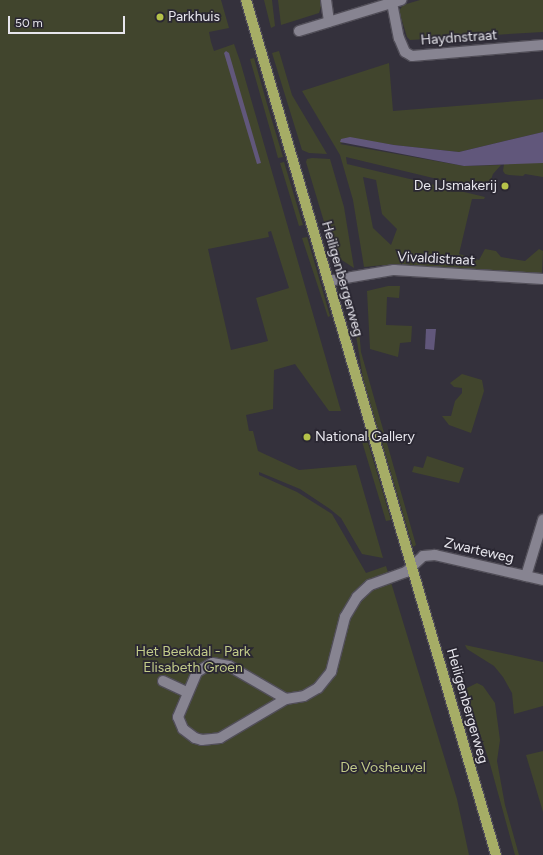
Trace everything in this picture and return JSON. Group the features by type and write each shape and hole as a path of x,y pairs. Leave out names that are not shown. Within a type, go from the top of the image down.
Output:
{"main road":[{"name":"Heiligenbergerweg","path":"246,0 349,357 413,565 496,855"}],"street":[{"path":"326,0 329,22"},
{"name":"Haydnstraat","path":"299,31 397,2 400,38 405,52 412,56 543,45"},
{"name":"Vivaldistraat","path":"328,281 394,270 543,280"},
{"path":"526,576 543,520"},
{"name":"Zwarteweg","path":"413,565 423,556 435,555 543,580"},
{"path":"286,699 256,680 218,662 202,667 187,692 180,708 180,722 188,734 202,740 226,736 286,699 311,693 326,681 337,657 345,618 357,597 370,585 406,572 413,565"},
{"path":"163,681 187,692"}],"green space":[{"name":"Het Beekdal - Park Elisabeth Groen","path":"0,0 221,0 229,28 209,32 211,42 214,51 234,44 240,61 341,411 329,411 295,364 274,370 273,409 246,415 249,431 253,431 258,451 299,470 356,465 383,558 362,554 341,518 330,509 300,489 259,472 259,475 297,492 332,514 366,573 386,566 457,799 469,855 0,855","holes":["271,231 289,288 256,298 268,341 231,350 208,249 269,237 268,232"]},
{"path":"264,0 272,0 275,26 271,28"},
{"path":"278,0 321,0 321,7 319,13 281,25"},
{"path":"420,0 543,0 543,32 410,40 407,37 399,11 403,5"},
{"path":"279,51 292,95 327,154 309,153 302,150 272,53"},
{"path":"254,58 283,157 278,158 250,59"},
{"path":"389,63 393,111 543,99 543,132 459,152 394,145 350,138 340,144 464,166 501,165 493,174 487,191 346,157 347,164 485,197 484,199 472,199 459,254 479,260 485,249 496,251 501,257 525,261 539,249 543,251 542,274 384,265 364,267 353,200 340,155 302,91","holes":["363,177 376,180 382,214 397,229 391,245 373,228"]},
{"path":"307,159 330,159 344,207 354,268 334,255 306,162"},
{"path":"284,162 303,225 299,226 280,163"},
{"path":"543,163 543,177 525,174 523,176 509,175 505,174 503,171 504,164"},
{"path":"307,237 330,316 328,317 302,238"},
{"path":"388,286 400,286 399,298 387,297 386,325 412,326 411,342 400,343 398,357 370,349 367,291"},
{"path":"353,317 358,318 361,352 416,545 413,547 363,378"},
{"path":"462,374 482,380 484,391 471,433 449,425 442,416 451,416 455,401 462,393 462,388 454,387 450,383"},
{"path":"365,433 391,520 386,521 360,435"},
{"path":"427,456 464,468 459,483 412,472 414,466 423,468"},
{"path":"465,645 543,662 543,706 514,714 512,693 503,677 494,666 467,649"},
{"path":"477,683 483,686 495,703 500,740 497,761 505,805 519,855 515,855 490,764 467,694 467,688"},
{"path":"543,751 543,812 526,755"}],"shaded area":[{"path":"226,51 229,53 261,163 257,164 224,53"},
{"path":"543,132 543,163 464,166 340,142 341,139 350,137 394,145 459,152"},
{"path":"426,329 436,329 434,350 425,349"}],"place":[{"name":"Parkhuis","path":"160,17"},
{"name":"De IJsmakerij","path":"505,186"},
{"name":"National Gallery","path":"307,437"}],"park label":[{"name":"De Vosheuvel","path":"383,768"}]}
